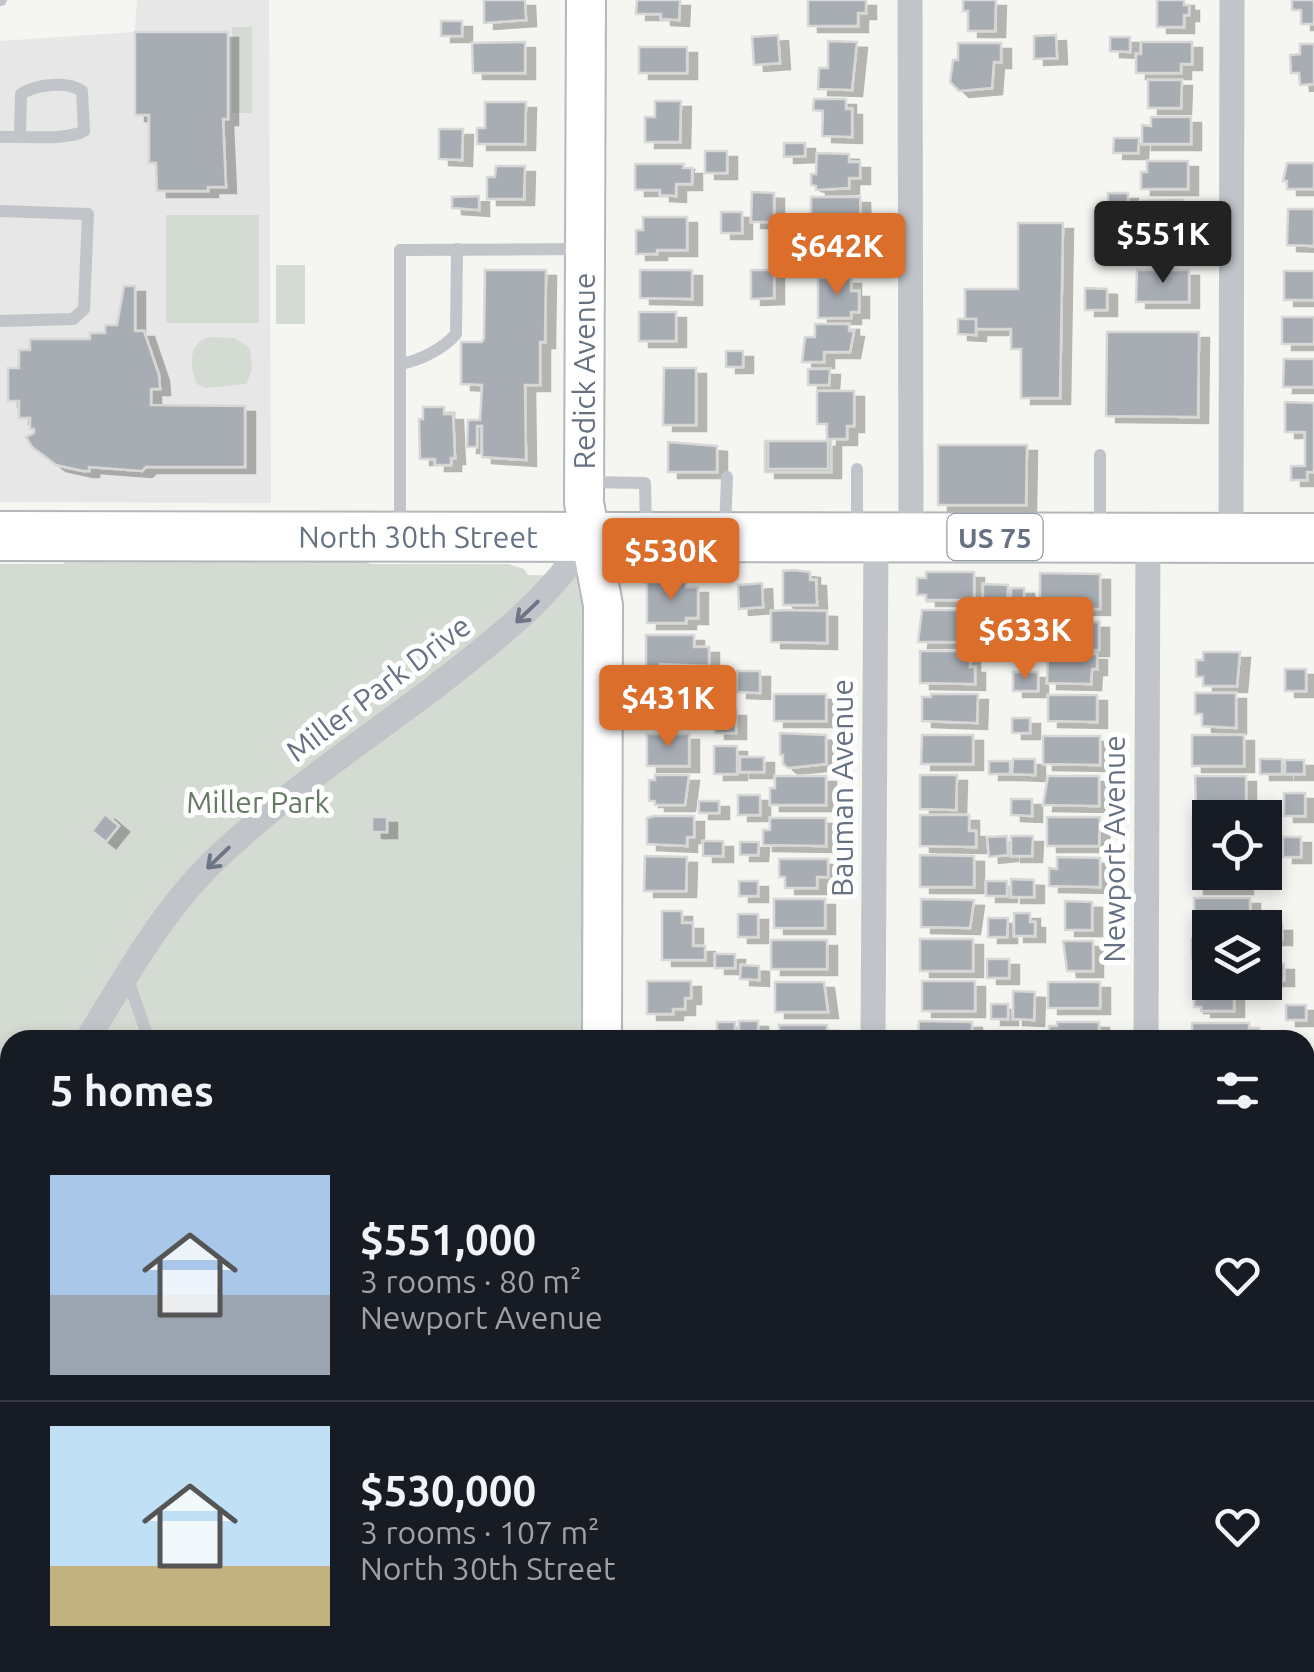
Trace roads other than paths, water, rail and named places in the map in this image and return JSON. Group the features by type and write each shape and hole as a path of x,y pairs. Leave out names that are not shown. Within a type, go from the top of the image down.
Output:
{"highway":[{"name":"North 30th Street","path":"0,536 1314,538"}],"street":[{"name":"Redick Avenue","path":"586,0 584,482 588,537 603,605 602,1030"},
{"name":"Bauman Avenue","path":"873,1030 882,537 910,0"},
{"path":"1231,538 1232,0"},
{"name":"Miller Park Drive","path":"93,1030 182,896 220,855 281,803 508,629 561,576 588,537"},
{"name":"Newport Avenue","path":"1146,1030 1148,537"}],"lane":[{"path":"0,136 20,136 77,135 84,130 82,92 74,86 32,87 21,94 20,136"},
{"path":"0,211 88,214 84,308 74,319 0,321"},
{"path":"400,536 400,250 585,249"},
{"path":"400,364 448,343 456,334 458,250"},
{"path":"1100,454 1100,537"},
{"path":"857,469 882,537"},
{"path":"725,537 727,477"},
{"path":"584,482 645,483 646,537"},
{"path":"127,977 146,1030"}],"park label":[{"name":"Miller Park","path":"258,802"}]}
